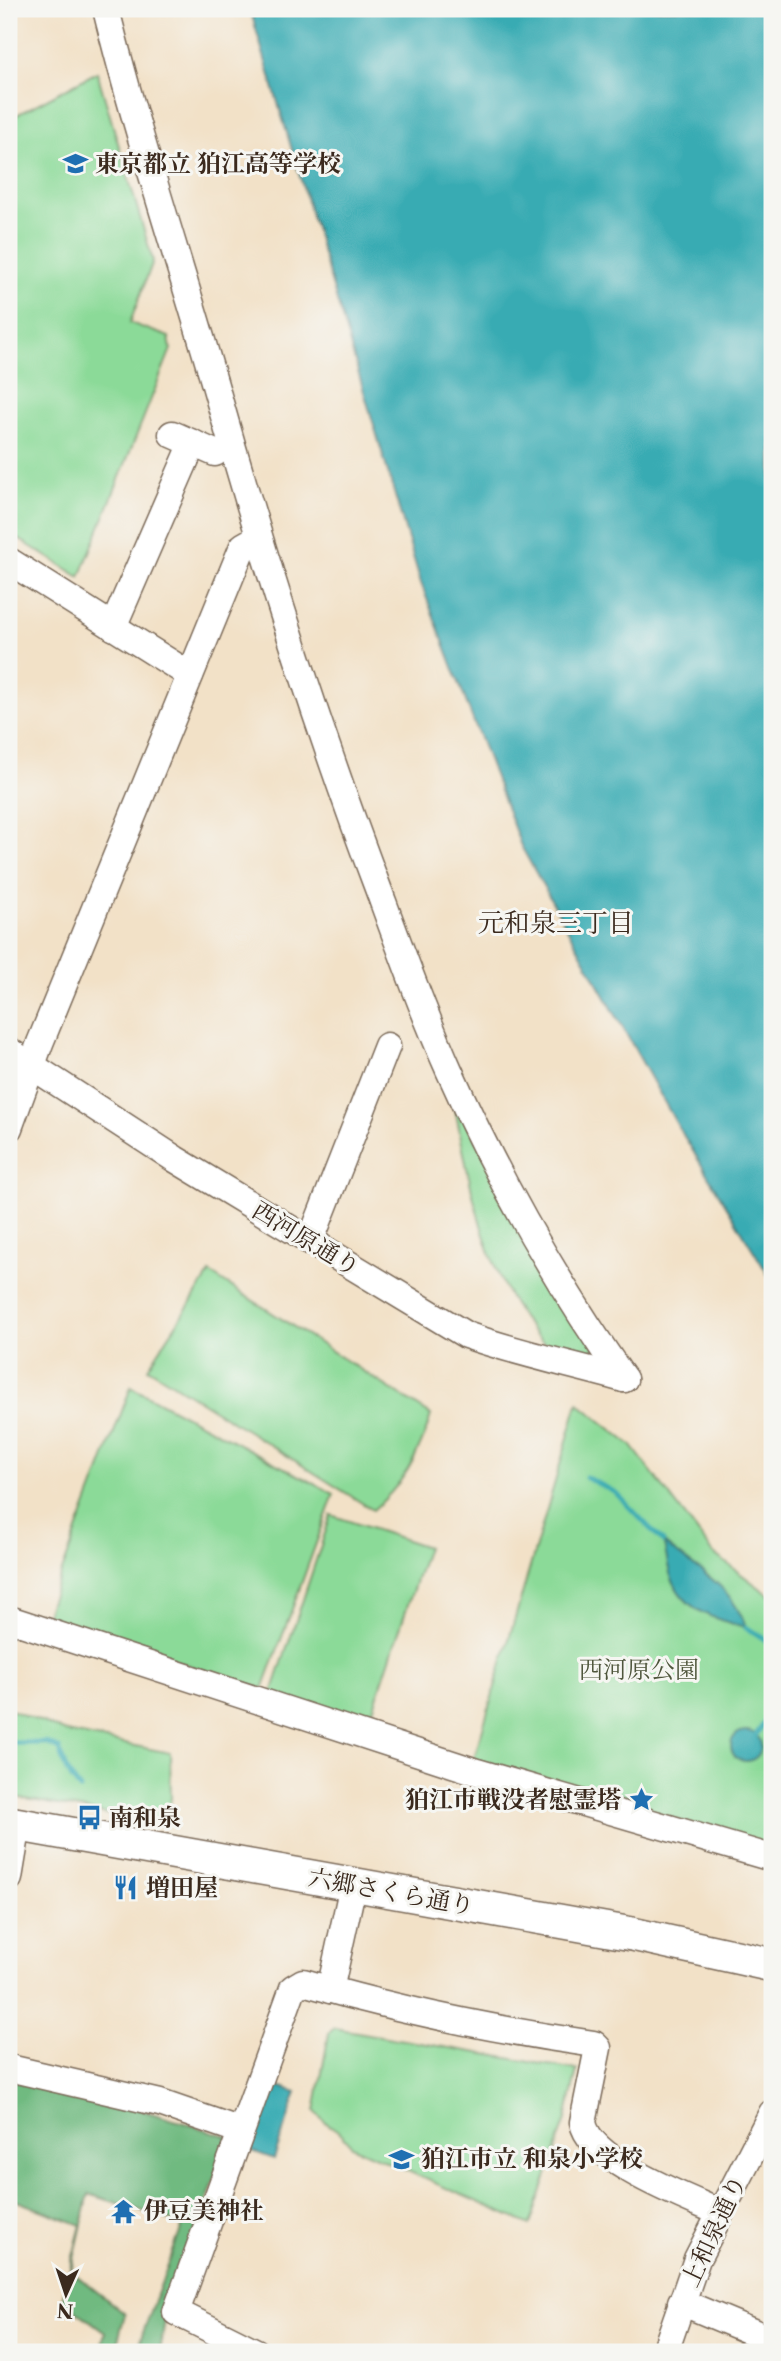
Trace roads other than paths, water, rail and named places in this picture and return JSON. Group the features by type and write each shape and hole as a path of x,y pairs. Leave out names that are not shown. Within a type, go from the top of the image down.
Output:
{"main road":[{"name":"六郷さくら通り","path":"13,1824 679,1943 772,1965"}],"street":[{"path":"9,1128 40,1043 243,546 257,538 168,221 126,88 106,9"},
{"path":"113,627 193,443"},
{"name":"西河原通り","path":"9,1051 310,1242 466,1335 509,1350 544,1356 624,1379 590,1330 532,1231 448,1069 329,756 257,538"},
{"path":"9,561 190,675"},
{"path":"310,1242 387,1046"},
{"path":"9,1619 477,1772 772,1857"},
{"path":"9,1878 13,1824"},
{"path":"330,1990 353,1885"},
{"path":"256,2352 176,2312 293,1987 303,1982 532,2035 594,2044 598,2048 583,2122 585,2132 618,2163 719,2212"},
{"path":"9,2068 160,2103 241,2131"},
{"name":"上和泉通り","path":"665,2352 681,2302 719,2212 772,2113"},
{"path":"681,2302 772,2340"}],"water":[{"path":"250,9 772,9 772,1281 679,1128 521,846 421,583"},
{"path":"663,1542 721,1587 739,1611 746,1627 712,1617 685,1599 670,1575"},
{"path":"746,1731 756,1736 761,1746 756,1756 746,1761 736,1756 731,1746 736,1736"},
{"path":"272,2084 297,2092 274,2159 249,2150"}],"waterway":[{"path":"586,1477 616,1493 663,1542"},
{"path":"746,1627 772,1644"},
{"path":"756,1735 772,1709"},
{"path":"9,1743 46,1743 59,1749 67,1772 80,1789"}],"place":[{"name":"東京都立 狛江高等学校","path":"75,164"},
{"name":"狛江市戦没者慰霊塔","path":"641,1800"},
{"name":"南和泉","path":"89,1818"},
{"name":"増田屋","path":"126,1888"},
{"name":"狛江市立 和泉小学校","path":"401,2159"},
{"name":"伊豆美神社","path":"124,2211"}],"district":[{"name":"元和泉三丁目","path":"556,923"}],"park label":[{"name":"西河原公園","path":"639,1670"}]}
